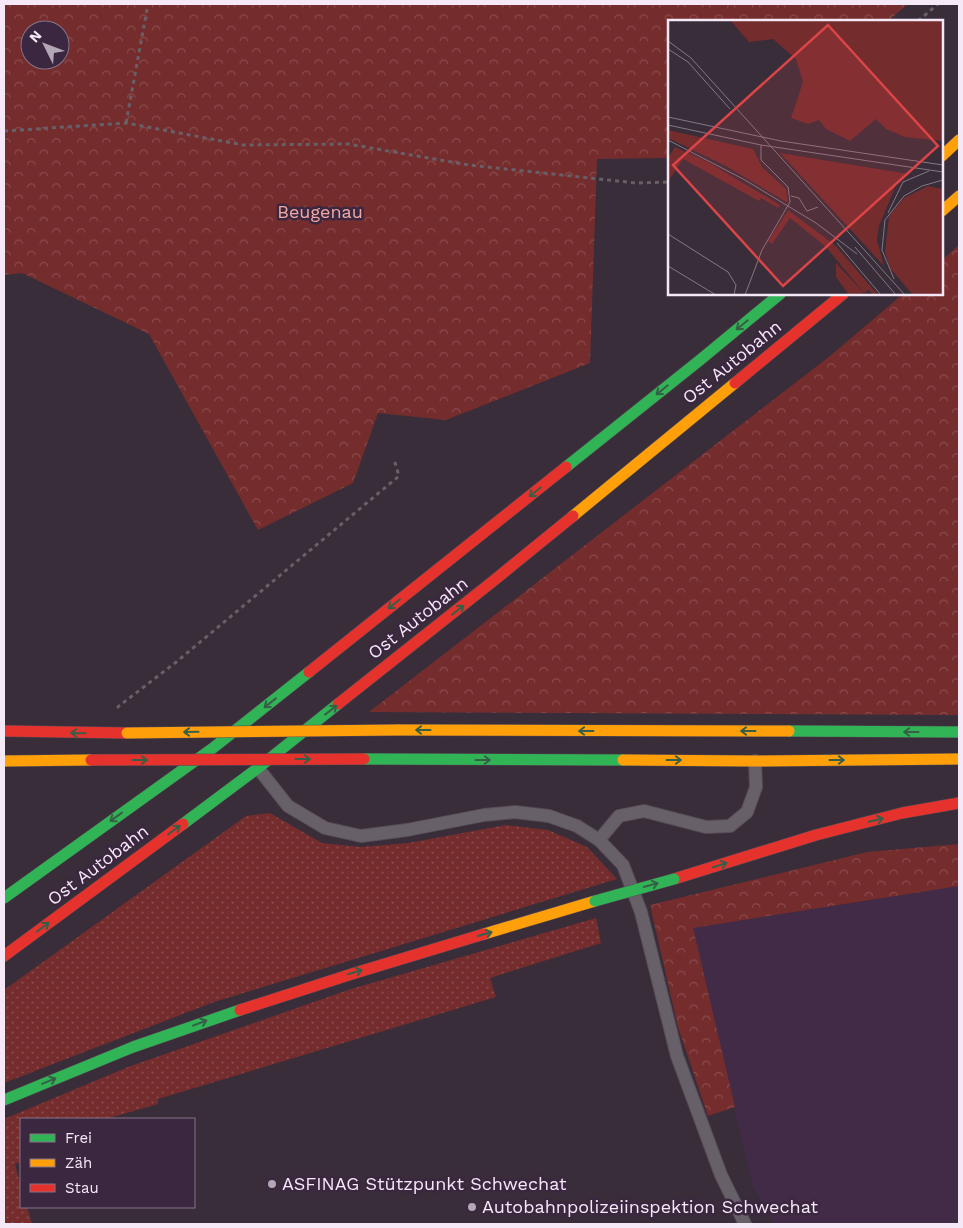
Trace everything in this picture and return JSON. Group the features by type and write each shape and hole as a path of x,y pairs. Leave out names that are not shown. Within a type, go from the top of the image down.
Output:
{"highway":[{"path":"943,155 959,140"},
{"path":"943,210 959,196"},
{"name":"Ost Autobahn","path":"4,898 221,742 779,295"},
{"name":"Ost Autobahn","path":"4,956 258,768 492,582 842,295"},
{"path":"4,731 104,733 398,730 959,732"},
{"path":"4,761 364,759 755,761 959,759"},
{"path":"4,1100 92,1064 210,1020 347,974 674,879 816,835 902,813 959,803"},
{"path":"902,813 930,818"}],"lane":[{"path":"599,840 619,816 644,810 706,827 730,826 747,812 756,787 755,761"},
{"path":"258,768 288,806 325,828 360,836 407,830 484,815 515,812 550,816 577,826 599,840 623,865 632,888 641,912 677,1056 721,1175 745,1224"}],"path":[{"path":"126,123 148,4"},
{"path":"919,20 938,4"},
{"path":"4,130 126,123 243,145 348,144 469,165 636,183 668,182"},
{"path":"104,733 119,706 175,663 399,476 394,459"}],"shaded area":[{"path":"959,886 959,1224 775,1224 753,1187 692,928"}],"green space":[{"name":"Beugenau","path":"4,4 908,4 889,20 668,20 668,158 597,159 590,363 446,420 378,413 353,483 258,530 149,334 22,273 4,275"},
{"path":"959,245 959,715 369,712 830,356 902,295 943,295 943,259"},
{"path":"270,813 322,843 361,847 408,843 506,825 548,830 587,847 617,879 214,1002 4,1083 4,990 246,816"},
{"path":"959,844 959,886 693,928 735,1107 708,1116 678,1027 650,905 867,852"},
{"path":"596,918 601,943 490,978 496,997 158,1099 158,1104 109,1118 20,1118 20,1162 15,1164 20,1183 20,1208 27,1208 32,1224 4,1224 4,1119 128,1067 351,989"}],"traffic: fast":[{"path":"566,467 779,295"},
{"path":"4,898 213,748 309,672"},
{"path":"183,824 258,768 338,704"},
{"path":"789,731 959,732"},
{"path":"364,759 623,760"},
{"path":"595,901 674,879"},
{"path":"4,1100 133,1047 240,1010"}],"traffic: slow":[{"path":"943,155 959,140"},
{"path":"943,210 959,196"},
{"path":"573,516 735,383"},
{"path":"398,730 789,731"},
{"path":"127,733 398,730"},
{"path":"623,760 959,759"},
{"path":"4,761 91,760"},
{"path":"484,934 595,901"}],"traffic: jam":[{"path":"735,383 842,295"},
{"path":"309,672 566,467"},
{"path":"338,704 573,516"},
{"path":"4,731 127,733"},
{"path":"91,760 364,759"},
{"path":"674,879 816,835 902,813 959,803"},
{"path":"4,956 183,824"},
{"path":"240,1010 484,934"}],"place":[{"name":"ASFINAG Stützpunkt Schwechat","path":"272,1184"},
{"name":"Autobahnpolizeiinspektion Schwechat","path":"472,1207"}]}
